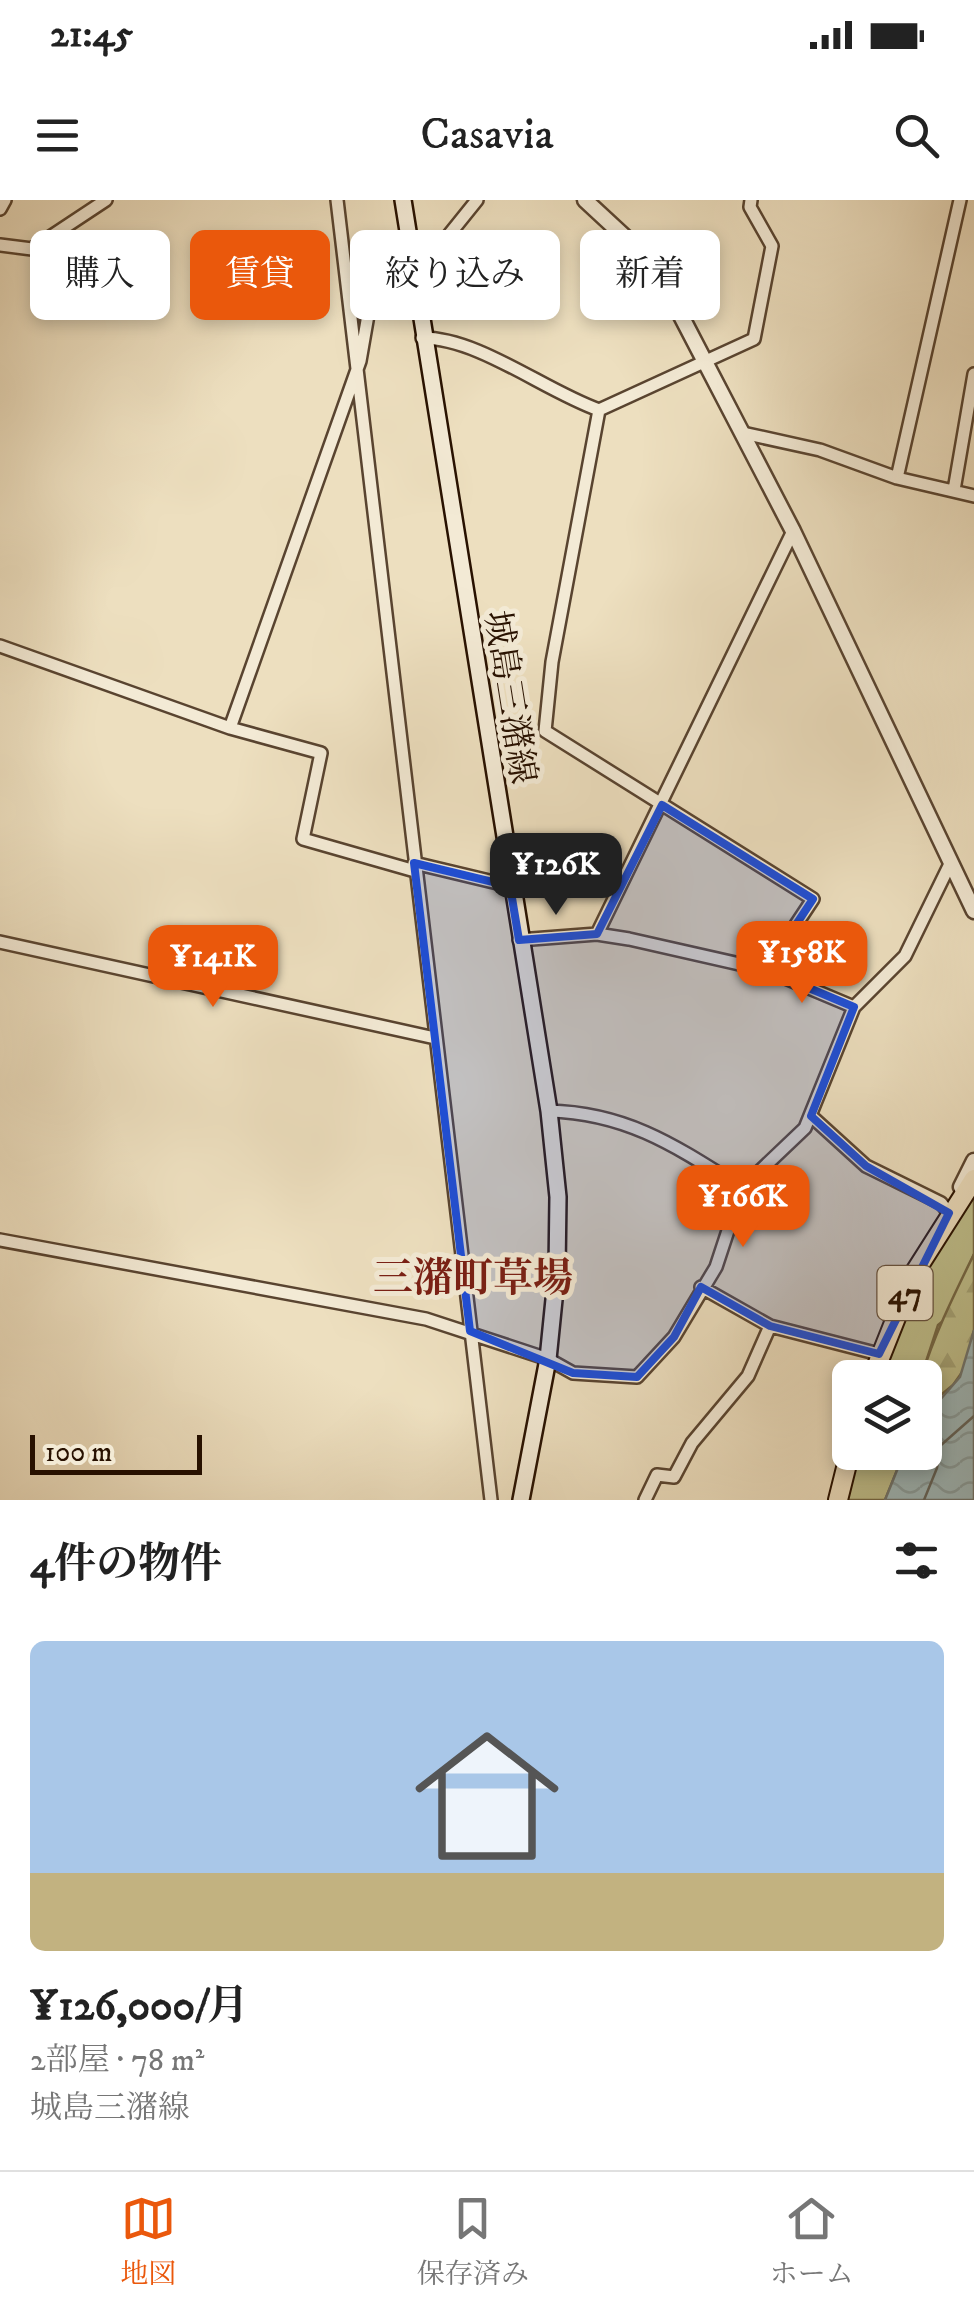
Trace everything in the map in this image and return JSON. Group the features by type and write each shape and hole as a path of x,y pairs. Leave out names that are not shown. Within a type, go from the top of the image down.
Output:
{"main road":[{"name":"城島三潴線","path":"403,200 407,230"},
{"name":"城島三潴線","path":"420,320 548,1112 558,1197 548,1358 522,1500"},
{"name":"47","path":"877,1360 913,1275 974,1179"},
{"path":"838,1500 846,1470"}],"street":[{"path":"0,209 5,200"},
{"path":"0,245 32,249 106,200"},
{"path":"337,200 491,1500"},
{"path":"453,230 477,200"},
{"path":"585,200 646,262 705,362 793,531 974,911"},
{"path":"422,338 460,342 534,382 599,410 754,339 772,246 750,207 751,200"},
{"path":"897,478 960,200"},
{"path":"230,728 355,373 367,320"},
{"path":"954,490 974,374"},
{"path":"599,410 552,662 545,731 812,899 766,970"},
{"path":"743,433 820,450 897,478 974,496"},
{"path":"596,934 793,531"},
{"path":"0,646 230,728 320,752 303,840 306,843 510,886"},
{"path":"0,1240 426,1319 548,1358 573,1373 636,1377 674,1336 716,1266 742,1188 792,1143 810,1116 854,1008 906,956 950,864"},
{"path":"519,940 596,934 766,970 854,1008"},
{"path":"0,942 435,1038"},
{"path":"548,1112 592,1112 633,1124 742,1188"},
{"path":"810,1116 858,1160 940,1202 949,1213 974,1161"},
{"path":"701,1287 770,1326 879,1354"},
{"path":"646,1500 657,1475 674,1478 692,1443 722,1412 748,1376 770,1326"}],"highlighted area":[{"path":"662,805 813,899 766,970 854,1007 811,1116 866,1166 949,1213 879,1354 770,1326 701,1287 674,1337 637,1377 573,1373 470,1331 414,863 510,886 519,940 597,934"}],"green space":[{"path":"974,1191 974,1254 948,1317 938,1325 927,1360 886,1360 917,1283"},
{"path":"974,1254 974,1330 965,1368 942,1394 942,1360 927,1360"},
{"path":"853,1470 897,1470 885,1500 845,1500"}],"water":[{"path":"974,1330 974,1500 885,1500 897,1470 942,1470 942,1398 960,1377"}],"district":[{"name":"三潴町草場","path":"473,1277"}]}
